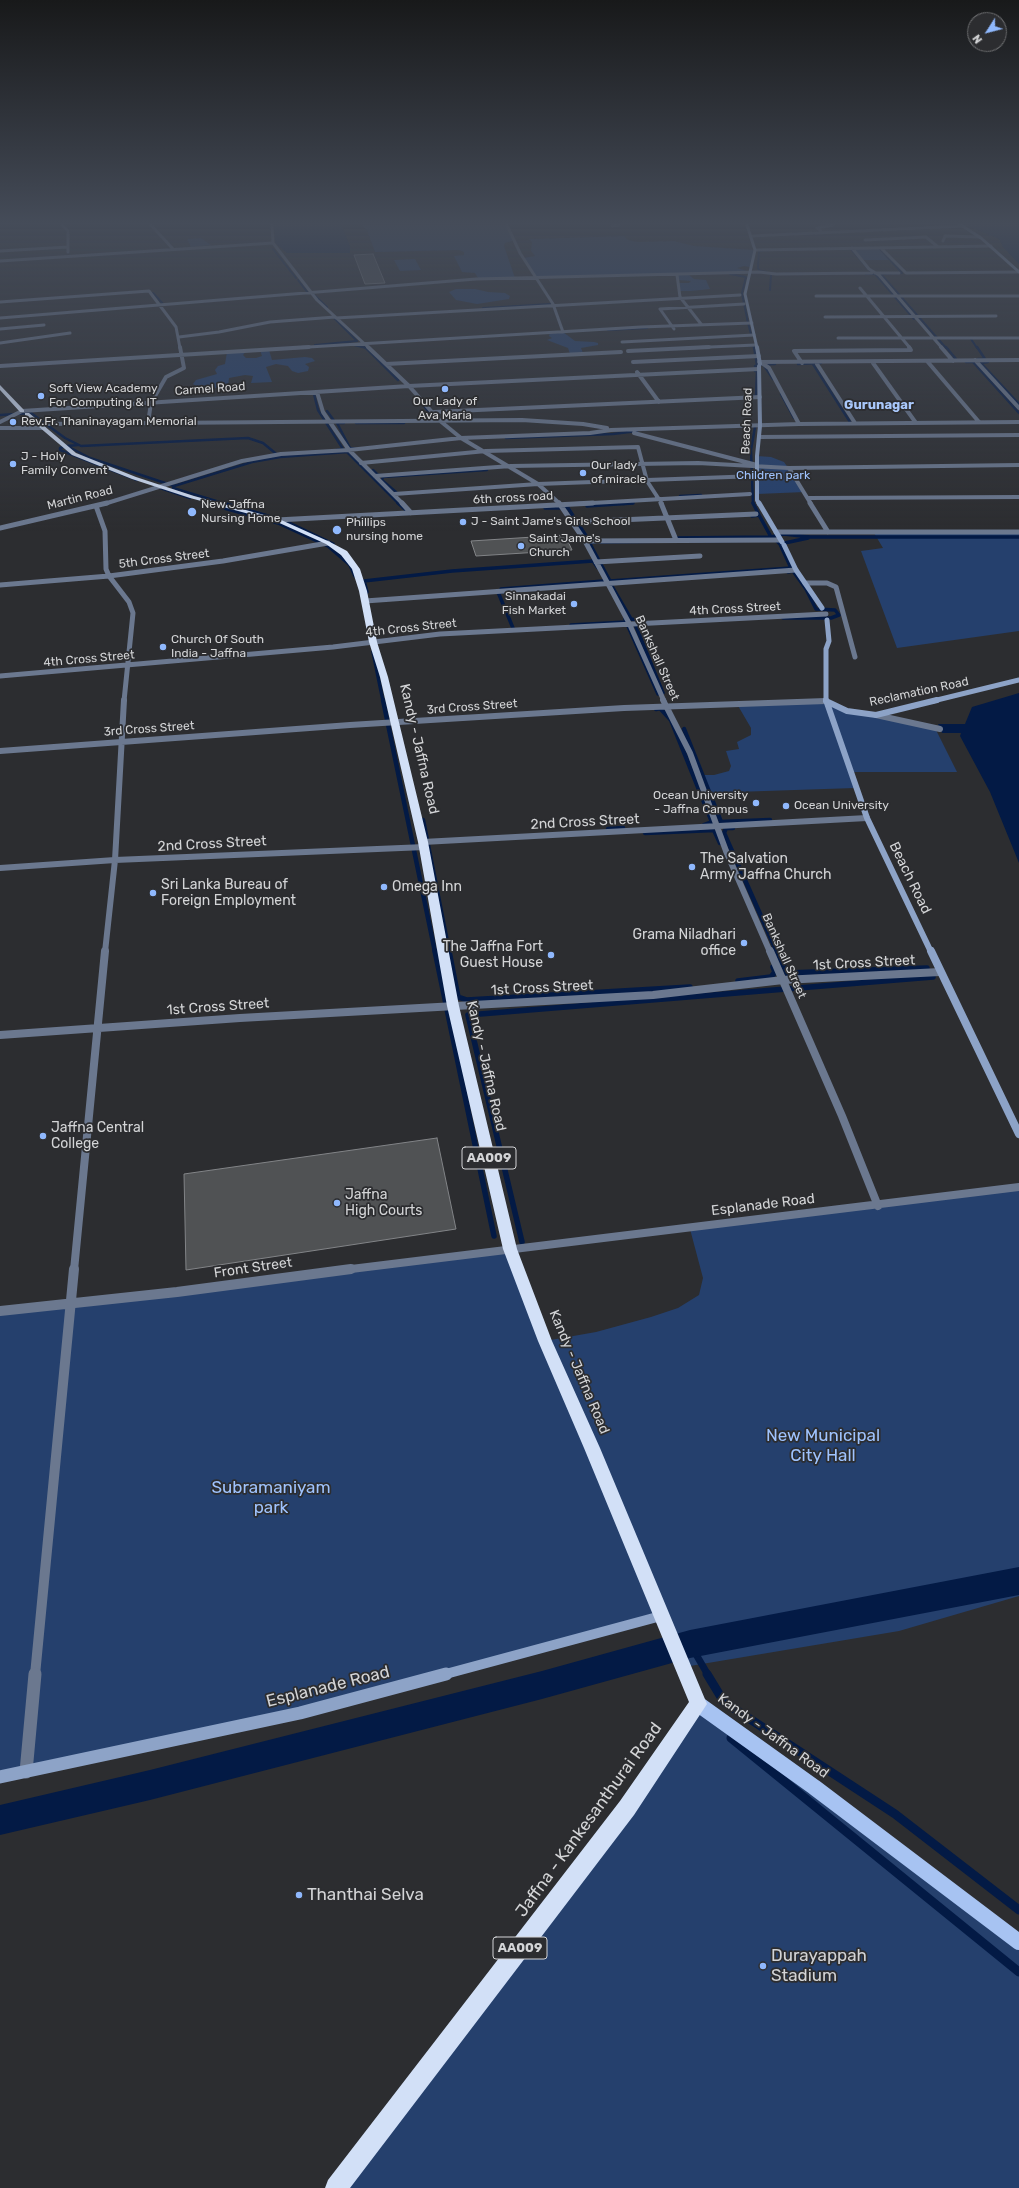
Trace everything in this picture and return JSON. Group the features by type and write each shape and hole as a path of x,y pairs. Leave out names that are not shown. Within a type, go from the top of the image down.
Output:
{"highway":[{"name":"Kandy - Jaffna Road","path":"0,387 24,413 74,454 134,478 163,486 192,497 277,520 328,543 344,553 353,563 360,580 373,642 384,677 424,844 453,1006 510,1249 545,1341 592,1448 698,1704"},
{"name":"Jaffna - Kankesanthurai Road","path":"336,2188 627,1808 698,1704"}],"main road":[{"name":"Beach Road","path":"753,327 759,356 760,426 756,500 760,514 776,532 796,570 825,613 829,641 826,649 826,701 841,748 867,818 1019,1134"},
{"name":"Reclamation Road","path":"826,701 847,711 876,715 1019,680"},
{"name":"Esplanade Road","path":"0,1777 300,1713 661,1616"},
{"name":"Kandy - Jaffna Road","path":"698,1704 821,1792 1019,1942"}],"street":[{"path":"0,329 21,327"},
{"path":"148,423 151,403 166,377 184,368 176,327"},
{"path":"179,337 244,327"},
{"name":"Bankshall Street","path":"346,327 409,386 440,420 461,438 511,466 538,484 563,506 585,541 629,623 666,706 679,729 696,768 716,827 783,980 878,1206"},
{"path":"561,327 563,332"},
{"path":"0,366 651,327"},
{"path":"673,327 681,338"},
{"path":"802,363 794,351 911,350 893,327"},
{"path":"925,327 953,360"},
{"path":"614,329 628,351 638,374 659,402"},
{"path":"0,343 70,333"},
{"path":"622,342 754,335"},
{"path":"838,338 1019,338"},
{"path":"628,351 756,345"},
{"path":"662,349 680,373"},
{"path":"386,364 621,352"},
{"path":"633,362 759,356"},
{"name":"Carmel Road","path":"24,413 409,386 680,373 759,365 953,360 1019,360"},
{"path":"975,360 1019,408"},
{"path":"927,361 979,422"},
{"path":"873,363 916,423"},
{"path":"817,364 855,423"},
{"path":"759,365 770,368 799,424"},
{"path":"317,392 323,412 333,423 349,450 361,464 394,494 412,514"},
{"path":"434,412 760,397"},
{"path":"0,422 24,413"},
{"path":"0,428 148,423 333,423 440,420 522,420 575,423 646,435 757,465"},
{"path":"1002,422 1007,427"},
{"path":"611,430 799,424 1019,422"},
{"name":"Martin Road","path":"0,528 96,506 242,461 281,454 349,450 461,438 611,430"},
{"path":"1011,431 1018,437"},
{"path":"759,437 1018,437"},
{"path":"361,464 486,451 638,447 647,481 660,499 676,540"},
{"path":"375,476 511,466 698,463 757,465 789,468 1019,465"},
{"path":"789,468 809,498 828,532"},
{"path":"394,494 538,484 757,476"},
{"name":"6th cross road","path":"277,520 563,506 750,494"},
{"path":"809,498 1019,497"},
{"path":"26,1772 96,1027 115,860 121,742 133,613 130,602 109,576 105,560 105,531 96,506"},
{"path":"573,522 760,514"},
{"path":"776,532 1019,532"},
{"path":"585,541 676,540 782,542"},
{"name":"5th Cross Street","path":"0,585 109,576 223,562 328,543"},
{"path":"596,562 700,556"},
{"path":"365,601 607,582 796,570"},
{"path":"805,583 827,583 836,587 855,657"},
{"name":"4th Cross Street","path":"0,676 334,647 440,634 825,613"},
{"name":"3rd Cross Street","path":"0,751 394,722 666,706 826,701"},
{"path":"876,715 940,728"},
{"name":"2nd Cross Street","path":"0,868 115,860 424,844 867,818"},
{"name":"1st Cross Street","path":"0,1035 96,1027 653,995 783,980 940,972"},
{"name":"Esplanade Road","path":"510,1249 1019,1188"},
{"name":"Front Street","path":"0,1310 70,1304 510,1249"}],"green space":[{"path":"563,332 575,341 594,342 598,343 598,345 581,348 583,353 570,354 568,348 547,340 552,338 549,336 550,333"},
{"path":"260,350 269,350 272,360 305,357 312,358 315,361 305,364 309,367 308,371 298,373 292,371 288,366 276,364 266,367 272,382 251,383 253,376 245,375 229,378 228,386 223,388 215,388 213,385 196,386 193,384 196,380 217,374 215,370 218,366 225,364 227,352 246,351 243,355 246,358 256,358 262,356"},
{"name":"Children park","path":"757,456 771,457 784,462 805,492 757,494"},
{"path":"1019,532 1019,631 897,648 861,551 883,548 874,533"},
{"path":"826,701 847,711 934,726 957,772 851,772 855,788 705,793 699,775 714,775 729,771 731,766 726,751 739,749 737,742 751,735 751,728 737,704"},
{"path":"1019,1187 1019,1596 899,1631 684,1667 661,1616 300,1713 0,1777 0,1311 510,1249 545,1341 596,1332 651,1317 678,1308 699,1295 703,1278 690,1229"},
{"name":"Durayappah Stadium","path":"698,1704 1019,1942 1019,2188 336,2188"}],"shaded area":[{"path":"1019,693 1019,863 990,792 960,736 961,733 942,733 938,724 965,724 972,707"}],"building":[{"name":"Saint Jame's Church","path":"565,535 572,550 476,556 471,541"},
{"name":"Jaffna High Courts","path":"437,1138 456,1229 186,1270 184,1174"}],"waterway":[{"path":"315,345 357,341 343,327"},
{"path":"749,327 751,334"},
{"path":"928,327 946,348"},
{"path":"608,330 647,328"},
{"path":"971,339 977,348"},
{"path":"354,345 366,348"},
{"path":"749,346 754,345 754,347"},
{"path":"754,347 757,365"},
{"path":"946,347 956,359 950,359"},
{"path":"977,347 985,359 978,359"},
{"path":"366,348 398,380"},
{"path":"966,362 973,362 1019,413"},
{"path":"988,362 981,363 1019,404"},
{"path":"798,364 821,363"},
{"path":"763,365 775,364"},
{"path":"813,364 850,422"},
{"path":"750,396 756,396 757,371 755,371 757,365"},
{"path":"757,365 763,365"},
{"path":"763,365 773,379"},
{"path":"314,394 318,410 343,449 336,450"},
{"path":"781,394 794,418"},
{"path":"421,402 435,420 430,420"},
{"path":"327,411 335,422 339,422"},
{"path":"0,415 31,413 65,438 81,446 248,438 263,443 280,457"},
{"path":"344,423 337,423 350,448 357,449"},
{"path":"356,423 404,423"},
{"path":"753,504 751,450 755,427"},
{"path":"506,438 613,434 637,431"},
{"path":"67,446 78,445"},
{"path":"67,446 90,458 174,486"},
{"path":"67,446 60,448 60,450 137,480"},
{"path":"280,457 347,452"},
{"path":"347,452 398,503"},
{"path":"174,486 252,462 280,457"},
{"path":"373,470 378,475 382,475"},
{"path":"396,492 382,480 383,477 487,470"},
{"path":"154,486 190,498"},
{"path":"174,486 173,488 226,504"},
{"path":"680,496 701,495"},
{"path":"204,502 210,504"},
{"path":"206,503 278,523 328,546 350,565 355,576"},
{"path":"223,503 285,521 333,544"},
{"path":"398,503 408,512"},
{"path":"587,506 633,503 623,504"},
{"path":"753,503 759,515"},
{"path":"545,508 568,508 588,539 593,539"},
{"path":"752,516 759,515"},
{"path":"759,515 771,537"},
{"path":"771,537 784,534 810,537 1019,537"},
{"path":"674,538 771,537"},
{"path":"780,544 808,538"},
{"path":"776,540 780,544 791,568 610,581 589,542 776,540"},
{"path":"367,592 364,581 452,571 593,561 598,568"},
{"path":"783,618 831,618 839,615 835,610 816,609 806,589 793,571 788,572"},
{"path":"501,589 604,581"},
{"path":"613,583 610,583 631,619 641,621"},
{"path":"503,592 498,592 513,628"},
{"path":"571,625 626,622 625,619"},
{"path":"624,624 627,624 658,694"},
{"path":"639,624 635,624 663,693"},
{"path":"373,652 383,701"},
{"path":"383,700 435,952"},
{"path":"656,709 660,708 671,720 712,822 704,825"},
{"path":"684,729 721,822 770,820"},
{"path":"423,820 449,952"},
{"path":"608,829 623,828"},
{"path":"733,828 726,828 724,833 777,952"},
{"path":"645,833 714,830 720,843"},
{"path":"435,951 494,1236"},
{"path":"449,951 458,997 467,1000 690,987"},
{"path":"777,951 787,973 927,968"},
{"path":"738,981 771,977 775,972 773,967"},
{"path":"522,1242 468,1015 933,977"},
{"path":"0,1820 150,1785 542,1685 690,1644 1019,1581"},
{"path":"690,1644 708,1675"},
{"path":"707,1674 724,1702 895,1814 1019,1910"},
{"path":"731,1738 1019,1972"}],"place":[{"name":"Our Lady of Ava Maria","path":"445,389"},
{"name":"Soft View Academy For Computing & IT","path":"41,396"},
{"name":"Rev.Fr. Thaninayagam Memorial","path":"13,422"},
{"name":"J - Holy Family Convent","path":"13,464"},
{"name":"Our lady of miracle","path":"583,473"},
{"name":"New Jaffna Nursing Home","path":"192,512"},
{"name":"J - Saint Jame's Girls School","path":"463,522"},
{"name":"Phillips nursing home","path":"337,530"},
{"name":"Saint Jame's Church","path":"521,546"},
{"name":"Sinnakadai Fish Market","path":"574,604"},
{"name":"Church Of South India - Jaffna","path":"163,647"},
{"name":"Ocean University - Jaffna Campus","path":"756,803"},
{"name":"Ocean University","path":"786,806"},
{"name":"The Salvation Army Jaffna Church","path":"692,867"},
{"name":"Omega Inn","path":"384,887"},
{"name":"Sri Lanka Bureau of Foreign Employment","path":"153,893"},
{"name":"Grama Niladhari office","path":"744,943"},
{"name":"The Jaffna Fort Guest House","path":"551,955"},
{"name":"Jaffna Central College","path":"43,1136"},
{"name":"Jaffna High Courts","path":"337,1203"},
{"name":"Thanthai Selva","path":"299,1895"},
{"name":"Durayappah Stadium","path":"763,1966"}],"district":[{"name":"Gurunagar","path":"879,405"}],"park label":[{"name":"New Municipal City Hall","path":"823,1446"},
{"name":"Subramaniyam park","path":"271,1498"}]}
